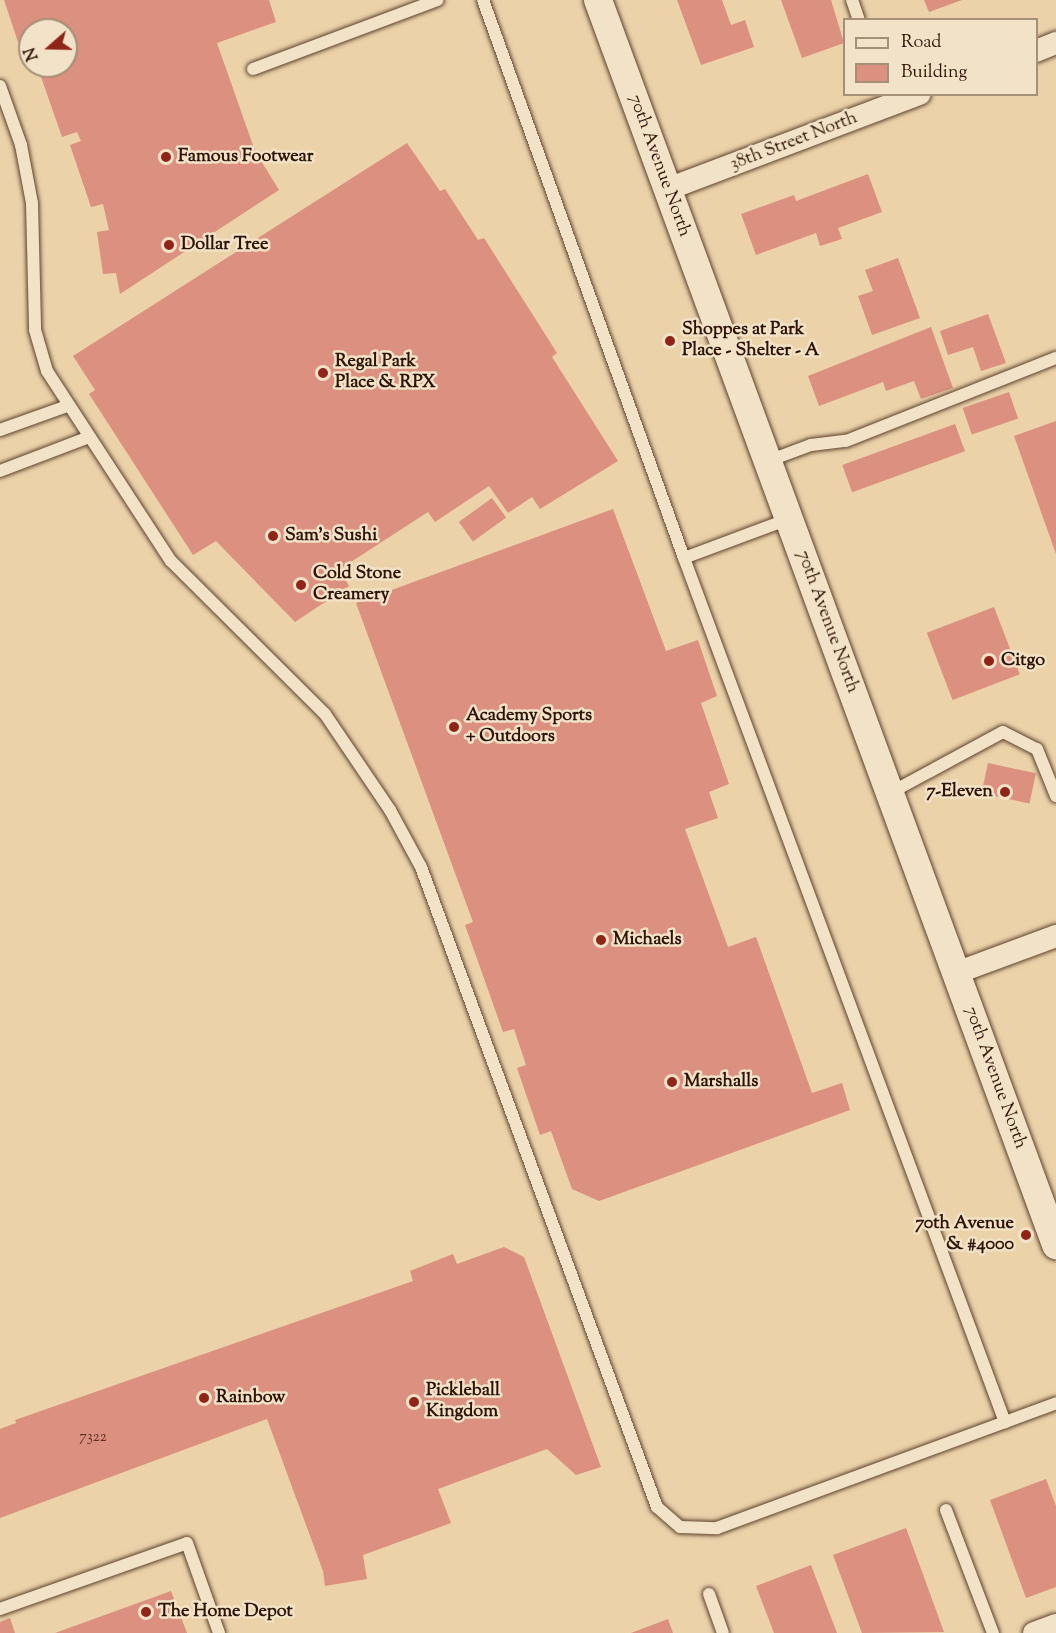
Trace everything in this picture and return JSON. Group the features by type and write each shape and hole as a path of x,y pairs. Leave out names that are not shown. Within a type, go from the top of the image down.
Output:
{"street":[{"name":"70th Avenue North","path":"598,0 1056,1245"},
{"path":"1038,50 1056,43"},
{"name":"38th Street North","path":"668,189 888,100 909,96"},
{"path":"956,973 1056,936"},
{"path":"1034,1633 1056,1625"}],"lane":[{"path":"253,69 438,0"},
{"path":"483,0 684,558 1005,1422"},
{"path":"852,0 859,18"},
{"path":"0,87 21,145 32,203 35,330 47,371 87,438 171,561 325,714 390,810 421,867 657,1507 680,1527 717,1528 1056,1403"},
{"path":"768,461 811,445 846,441 1056,358"},
{"path":"0,430 67,406"},
{"path":"0,471 87,438"},
{"path":"684,558 789,519"},
{"path":"890,793 1003,732 1037,749 1056,796"},
{"path":"945,1510 993,1633"},
{"path":"0,1609 187,1543 219,1633"},
{"path":"709,1594 723,1633"}],"building":[{"path":"4,0 269,0 276,22 217,43 255,151 279,190 120,294 116,273 103,274 97,232 109,230 103,204 91,207 70,145 81,141 77,132 62,137 41,78 78,78 78,18 18,18 18,42"},
{"path":"677,0 722,0 731,25 745,20 754,47 701,65"},
{"path":"781,0 831,0 843,43 802,58"},
{"path":"924,0 962,0 929,12"},
{"name":"Regal Park Place & RPX","path":"407,143 440,191 445,189 478,240 484,238 557,353 552,357 618,461 540,509 532,497 508,513 489,486 435,522 428,512 340,569 349,586 295,622 216,541 193,555 89,394 95,390 73,356"},
{"path":"868,174 882,212 838,228 842,239 820,246 816,233 756,255 741,214 794,195 796,201"},
{"path":"898,258 920,318 872,335 858,296 873,291 865,270"},
{"path":"988,314 1006,363 981,371 973,347 948,355 940,331"},
{"path":"931,327 953,388 921,399 914,381 886,391 883,382 819,406 808,376"},
{"path":"1009,392 1018,418 972,434 963,408"},
{"path":"1056,421 1056,554 1014,436"},
{"path":"955,424 965,451 852,492 842,465"},
{"path":"492,498 506,517 473,542 459,522"},
{"path":"613,509 666,651 698,640 717,696 701,703 729,784 709,792 718,818 685,829 728,947 756,937 812,1093 842,1083 850,1110 599,1201 572,1189 551,1131 540,1135 517,1068 526,1065 514,1029 503,1032 465,925 473,922 356,603"},
{"path":"994,607 1020,674 953,700 927,633"},
{"path":"988,763 1036,773 1029,804 982,793"},
{"path":"504,1247 524,1257 601,1467 576,1475 547,1449 438,1489 451,1523 363,1555 367,1579 325,1586 323,1571 267,1419 0,1518 0,1429 16,1423 15,1420 413,1281 410,1271 453,1254 457,1264"},
{"path":"1046,1479 1056,1506 1056,1587 1026,1598 990,1500"},
{"path":"906,1528 944,1632 862,1633 833,1555"},
{"path":"811,1565 837,1633 774,1633 756,1586"},
{"name":"The Home Depot","path":"171,1591 187,1633 55,1633"},
{"path":"10,1618 15,1633 0,1633 0,1622"},
{"path":"668,1619 673,1633 631,1633"}],"place":[{"name":"Famous Footwear","path":"166,157"},
{"name":"Dollar Tree","path":"169,245"},
{"name":"Shoppes at Park Place - Shelter - A","path":"670,341"},
{"name":"Regal Park Place & RPX","path":"323,373"},
{"name":"Sam's Sushi","path":"273,536"},
{"name":"Cold Stone Creamery","path":"301,585"},
{"name":"Citgo","path":"989,661"},
{"name":"Academy Sports + Outdoors","path":"454,727"},
{"name":"7-Eleven","path":"1005,792"},
{"name":"Michaels","path":"601,940"},
{"name":"Marshalls","path":"672,1082"},
{"name":"70th Avenue & #4000","path":"1026,1235"},
{"name":"Rainbow","path":"204,1398"},
{"name":"Pickleball Kingdom","path":"414,1402"},
{"name":"The Home Depot","path":"146,1612"}]}
